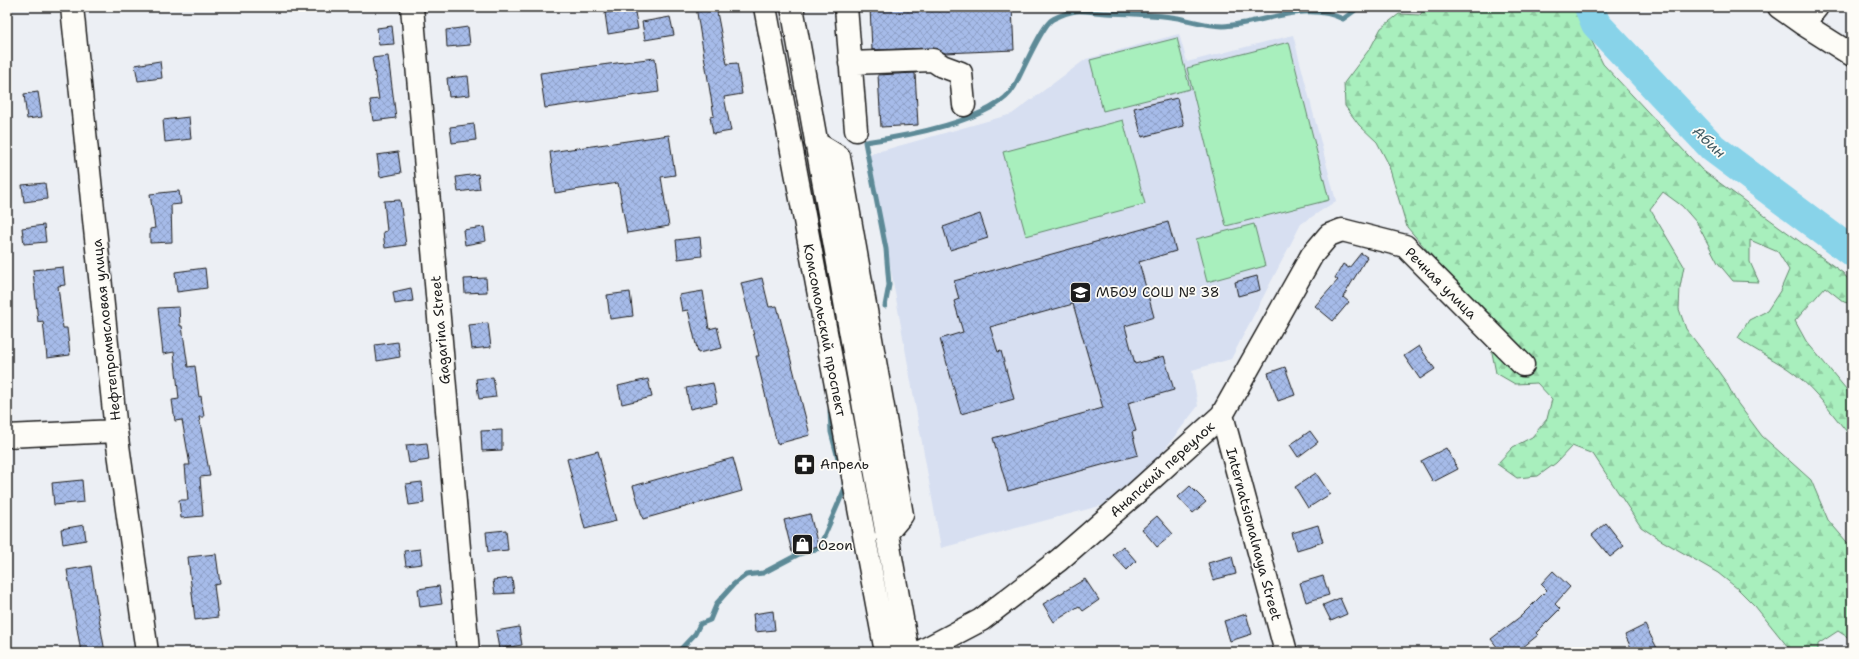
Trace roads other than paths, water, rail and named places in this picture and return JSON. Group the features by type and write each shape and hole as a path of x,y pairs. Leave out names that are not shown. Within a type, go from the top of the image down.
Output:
{"street":[{"name":"Нефтепромысловая улица","path":"72,7 116,431 147,652"},
{"name":"Gagarina Street","path":"412,7 468,652"},
{"name":"Комсомольский проспект","path":"765,7 886,652"},
{"name":"Комсомольский проспект","path":"792,7 908,652"},
{"path":"846,7 856,130"},
{"path":"1779,7 1852,55"},
{"path":"1803,24 1817,7"},
{"path":"850,63 933,60 942,66 961,73 964,105"},
{"name":"Речная улица","path":"1342,230 1405,246 1523,365"},
{"name":"Анапский переулок","path":"920,652 981,620 1059,560 1222,415 1312,255 1328,235 1342,230"},
{"name":"Internatsionalnaya Street","path":"1222,415 1286,652"},
{"path":"7,436 116,431"}],"waterway":[{"path":"885,306 889,285 886,249 865,142 901,136 946,125 968,118 988,109 1004,99 1014,87 1043,30 1053,19 1070,12 1083,11 1142,14 1178,18 1223,26 1299,12 1329,14 1343,19 1357,7"},
{"name":"Абин","path":"1589,7 1596,24 1713,148 1852,252"},
{"path":"830,410 831,432 842,473"},
{"path":"678,652 695,634 700,624 710,620 717,603 734,584 746,575 763,573 799,554 819,548 845,488 844,484"}],"place":[{"name":"МБОУ СОШ № 38","path":"1080,292"},
{"name":"Апрель","path":"804,464"},
{"name":"Ozon","path":"803,545"}]}
